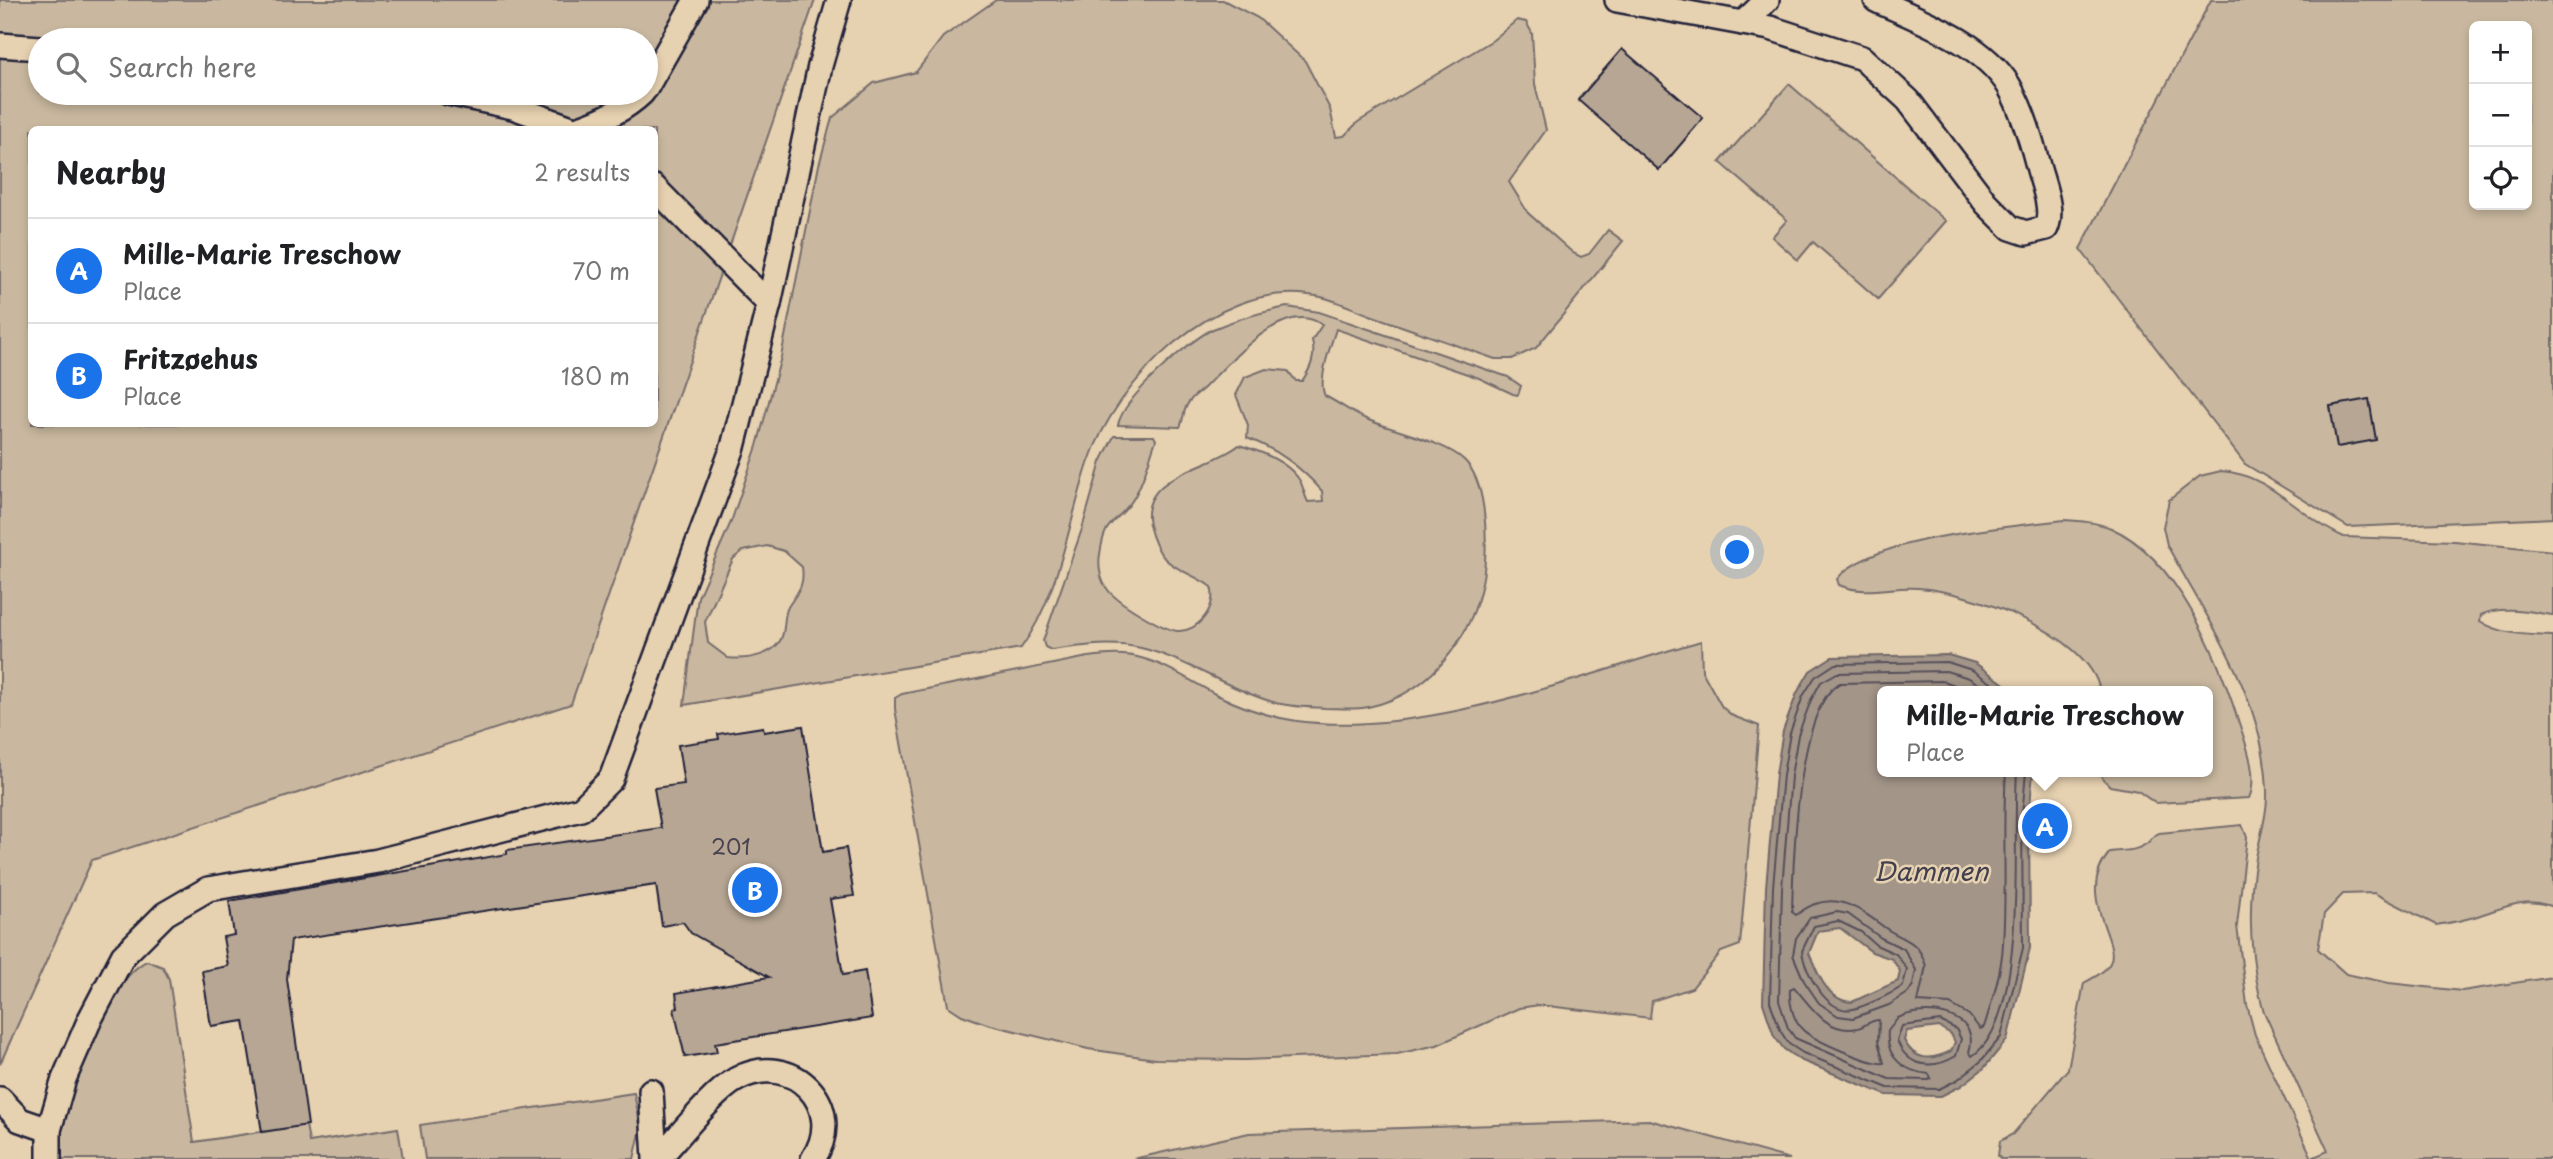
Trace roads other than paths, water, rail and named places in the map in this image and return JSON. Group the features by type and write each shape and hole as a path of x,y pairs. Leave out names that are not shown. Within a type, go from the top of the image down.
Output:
{"lane":[{"path":"658,67 696,0"},
{"path":"48,1159 49,1130 64,1079 90,1019 123,956 165,914 208,889 377,860 581,809 611,779 733,447 769,304 820,66 839,0"},
{"path":"1617,0 1743,23 1805,38 1862,58 1908,100 1986,203 2011,228 2026,233 2046,228 2050,220 2047,197 2028,128 2008,85 1987,61 1953,37 1876,0"},
{"path":"1743,23 1767,0"},
{"path":"0,46 28,47"},
{"path":"504,105 568,126"},
{"path":"586,126 629,105"},
{"path":"658,191 769,304"},
{"path":"657,1159 727,1085 751,1073 773,1070 800,1079 817,1096 823,1129 813,1159"},
{"path":"651,1091 657,1159"},
{"path":"0,1099 20,1120 49,1130"}],"water":[{"name":"Dammen","path":"1948,655 1975,663 2007,686 1877,686 1877,777 2033,777 2029,817 2030,948 2007,1040 1984,1068 1961,1086 1941,1096 1886,1095 1800,1060 1784,1049 1774,1036 1763,1003 1766,887 1776,774 1783,731 1797,693 1810,671 1832,657","holes":["1840,928 1872,952 1892,959 1900,971 1898,981 1852,1002 1836,997 1830,991 1809,953 1818,931","1939,1027 1951,1034 1955,1042 1951,1051 1930,1057 1913,1052 1904,1040 1907,1031"]}],"place":[{"name":"Mille-Marie Treschow","path":"2045,826"},
{"name":"Fritzøehus","path":"755,890"}]}
